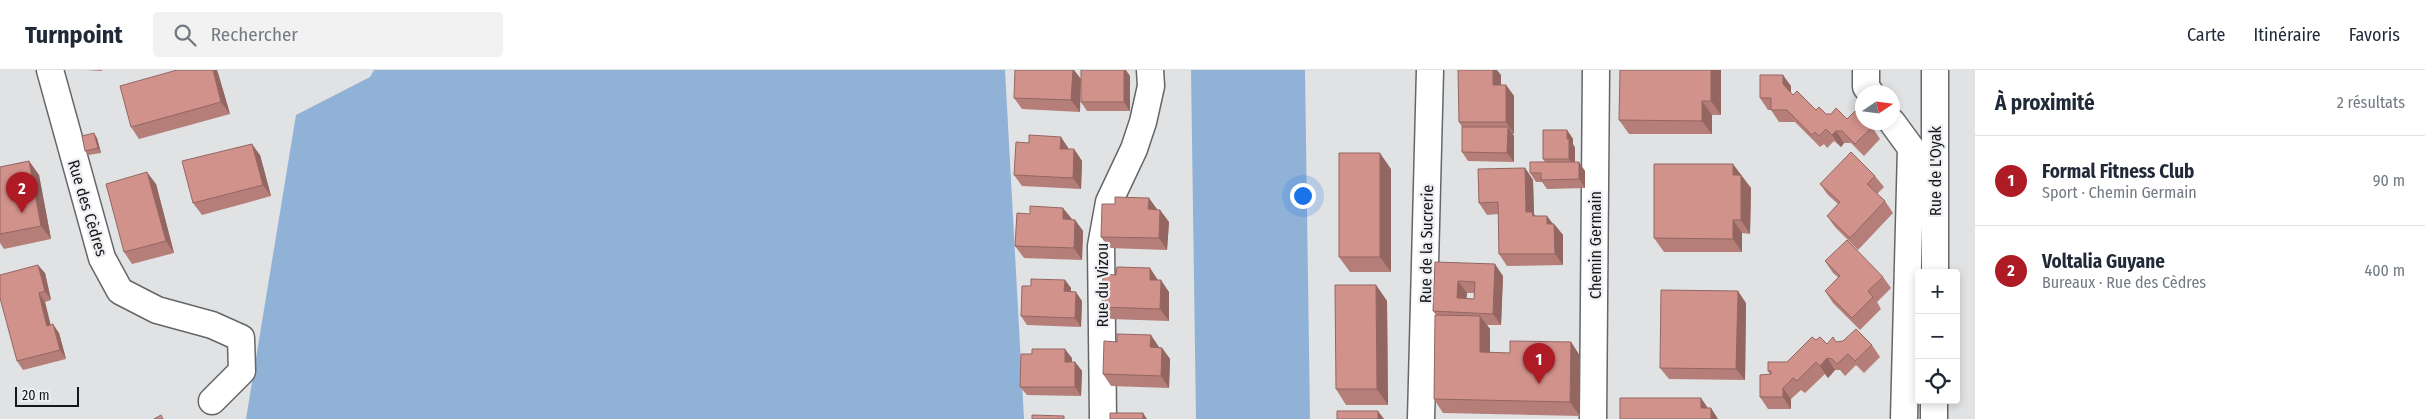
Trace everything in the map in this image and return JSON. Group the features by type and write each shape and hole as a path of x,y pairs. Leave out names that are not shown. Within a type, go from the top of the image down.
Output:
{"street":[{"name":"Rue des Cèdres","path":"50,70 102,258 120,291 156,310 212,325 241,338 242,371 212,401"},
{"name":"Rue du Vizou","path":"1103,419 1101,246 1109,202 1134,149 1143,122 1151,86 1150,70"},
{"name":"Rue de la Sucrerie","path":"1421,419 1430,70"},
{"name":"Chemin Germain","path":"1593,419 1596,70"},
{"path":"1866,70 1866,85"},
{"name":"Rue de L'Oyak","path":"1935,70 1936,269"},
{"path":"1898,130 1911,148 1904,419"},
{"path":"1934,404 1934,419"}],"shaded area":[{"path":"374,70 1005,70 1024,419 246,419 296,115 370,77"},
{"path":"1191,70 1305,70 1310,419 1196,419"}],"building":[{"path":"177,70 213,70 221,102 131,127 120,86"},
{"path":"1015,70 1073,70 1071,100 1014,98"},
{"path":"1081,70 1124,70 1124,102 1081,102"},
{"path":"1458,70 1493,70 1493,85 1506,85 1506,122 1459,122"},
{"path":"1620,70 1711,70 1711,101 1702,101 1702,121 1619,120"},
{"path":"1760,75 1783,75 1783,84 1793,95 1797,91 1816,110 1819,107 1826,114 1831,114 1836,108 1847,119 1855,111 1855,130 1869,130 1855,144 1842,131 1836,131 1832,135 1826,129 1819,136 1815,132 1812,135 1787,110 1771,110 1771,98 1760,98"},
{"path":"1462,127 1508,127 1507,153 1462,152"},
{"path":"1543,130 1567,130 1569,159 1543,159"},
{"path":"94,133 98,148 85,151 82,136"},
{"path":"1029,135 1061,137 1060,149 1074,149 1073,178 1014,175 1016,142 1029,143"},
{"path":"252,144 263,185 193,203 182,161"},
{"path":"1851,152 1875,176 1867,184 1885,201 1850,238 1827,216 1840,202 1820,184"},
{"path":"1339,153 1380,153 1380,257 1339,257"},
{"path":"29,161 41,226 0,234 0,167"},
{"path":"1530,162 1579,162 1579,179 1541,180 1541,173 1530,173"},
{"path":"1654,164 1733,164 1733,175 1741,175 1741,220 1733,220 1733,239 1654,238"},
{"path":"1525,168 1526,212 1532,212 1533,216 1547,216 1547,224 1554,224 1555,254 1499,254 1498,202 1479,203 1478,169"},
{"path":"147,172 166,241 124,252 106,184"},
{"path":"1115,197 1149,198 1148,209 1160,210 1159,238 1101,237 1102,204 1115,204"},
{"path":"1030,206 1063,208 1063,219 1075,220 1074,248 1015,246 1017,213 1030,214"},
{"path":"1847,240 1883,277 1868,291 1873,297 1852,318 1825,291 1840,276 1825,261"},
{"path":"1435,262 1495,264 1493,314 1433,311","holes":["1458,281 1475,282 1474,299 1457,298"]},
{"path":"38,265 45,291 39,293 43,311 47,326 53,324 60,350 17,361 0,298 0,275"},
{"path":"1117,267 1150,268 1150,280 1161,280 1160,309 1102,307 1103,274 1116,275"},
{"path":"1031,279 1065,280 1064,291 1076,292 1075,318 1021,316 1022,286 1031,286"},
{"path":"1335,285 1376,285 1377,389 1336,389"},
{"path":"1661,290 1738,291 1736,369 1660,368"},
{"path":"1435,315 1480,316 1480,352 1510,353 1510,341 1571,342 1570,402 1434,399"},
{"path":"1856,329 1872,345 1855,361 1848,354 1837,364 1832,359 1827,358 1820,366 1816,362 1797,381 1793,378 1783,388 1783,397 1760,397 1760,375 1771,374 1771,371 1768,371 1768,362 1787,362 1812,337 1816,340 1820,337 1827,344 1833,337 1836,342 1843,341"},
{"path":"1117,334 1151,335 1150,347 1162,348 1161,376 1103,374 1104,341 1117,342"},
{"path":"1032,349 1065,349 1065,362 1075,362 1075,387 1020,387 1021,354 1032,354"},
{"path":"1620,398 1701,398 1701,408 1711,408 1711,419 1620,419"},
{"path":"1337,411 1378,411 1378,419 1337,419"},
{"path":"1110,413 1143,413 1143,419 1110,419"},
{"path":"161,415 163,419 154,419"},
{"path":"1032,415 1064,416 1064,419 1032,419"}],"place":[{"name":"Voltalia Guyane","path":"22,213"},
{"name":"Formal Fitness Club","path":"1539,384"}]}
